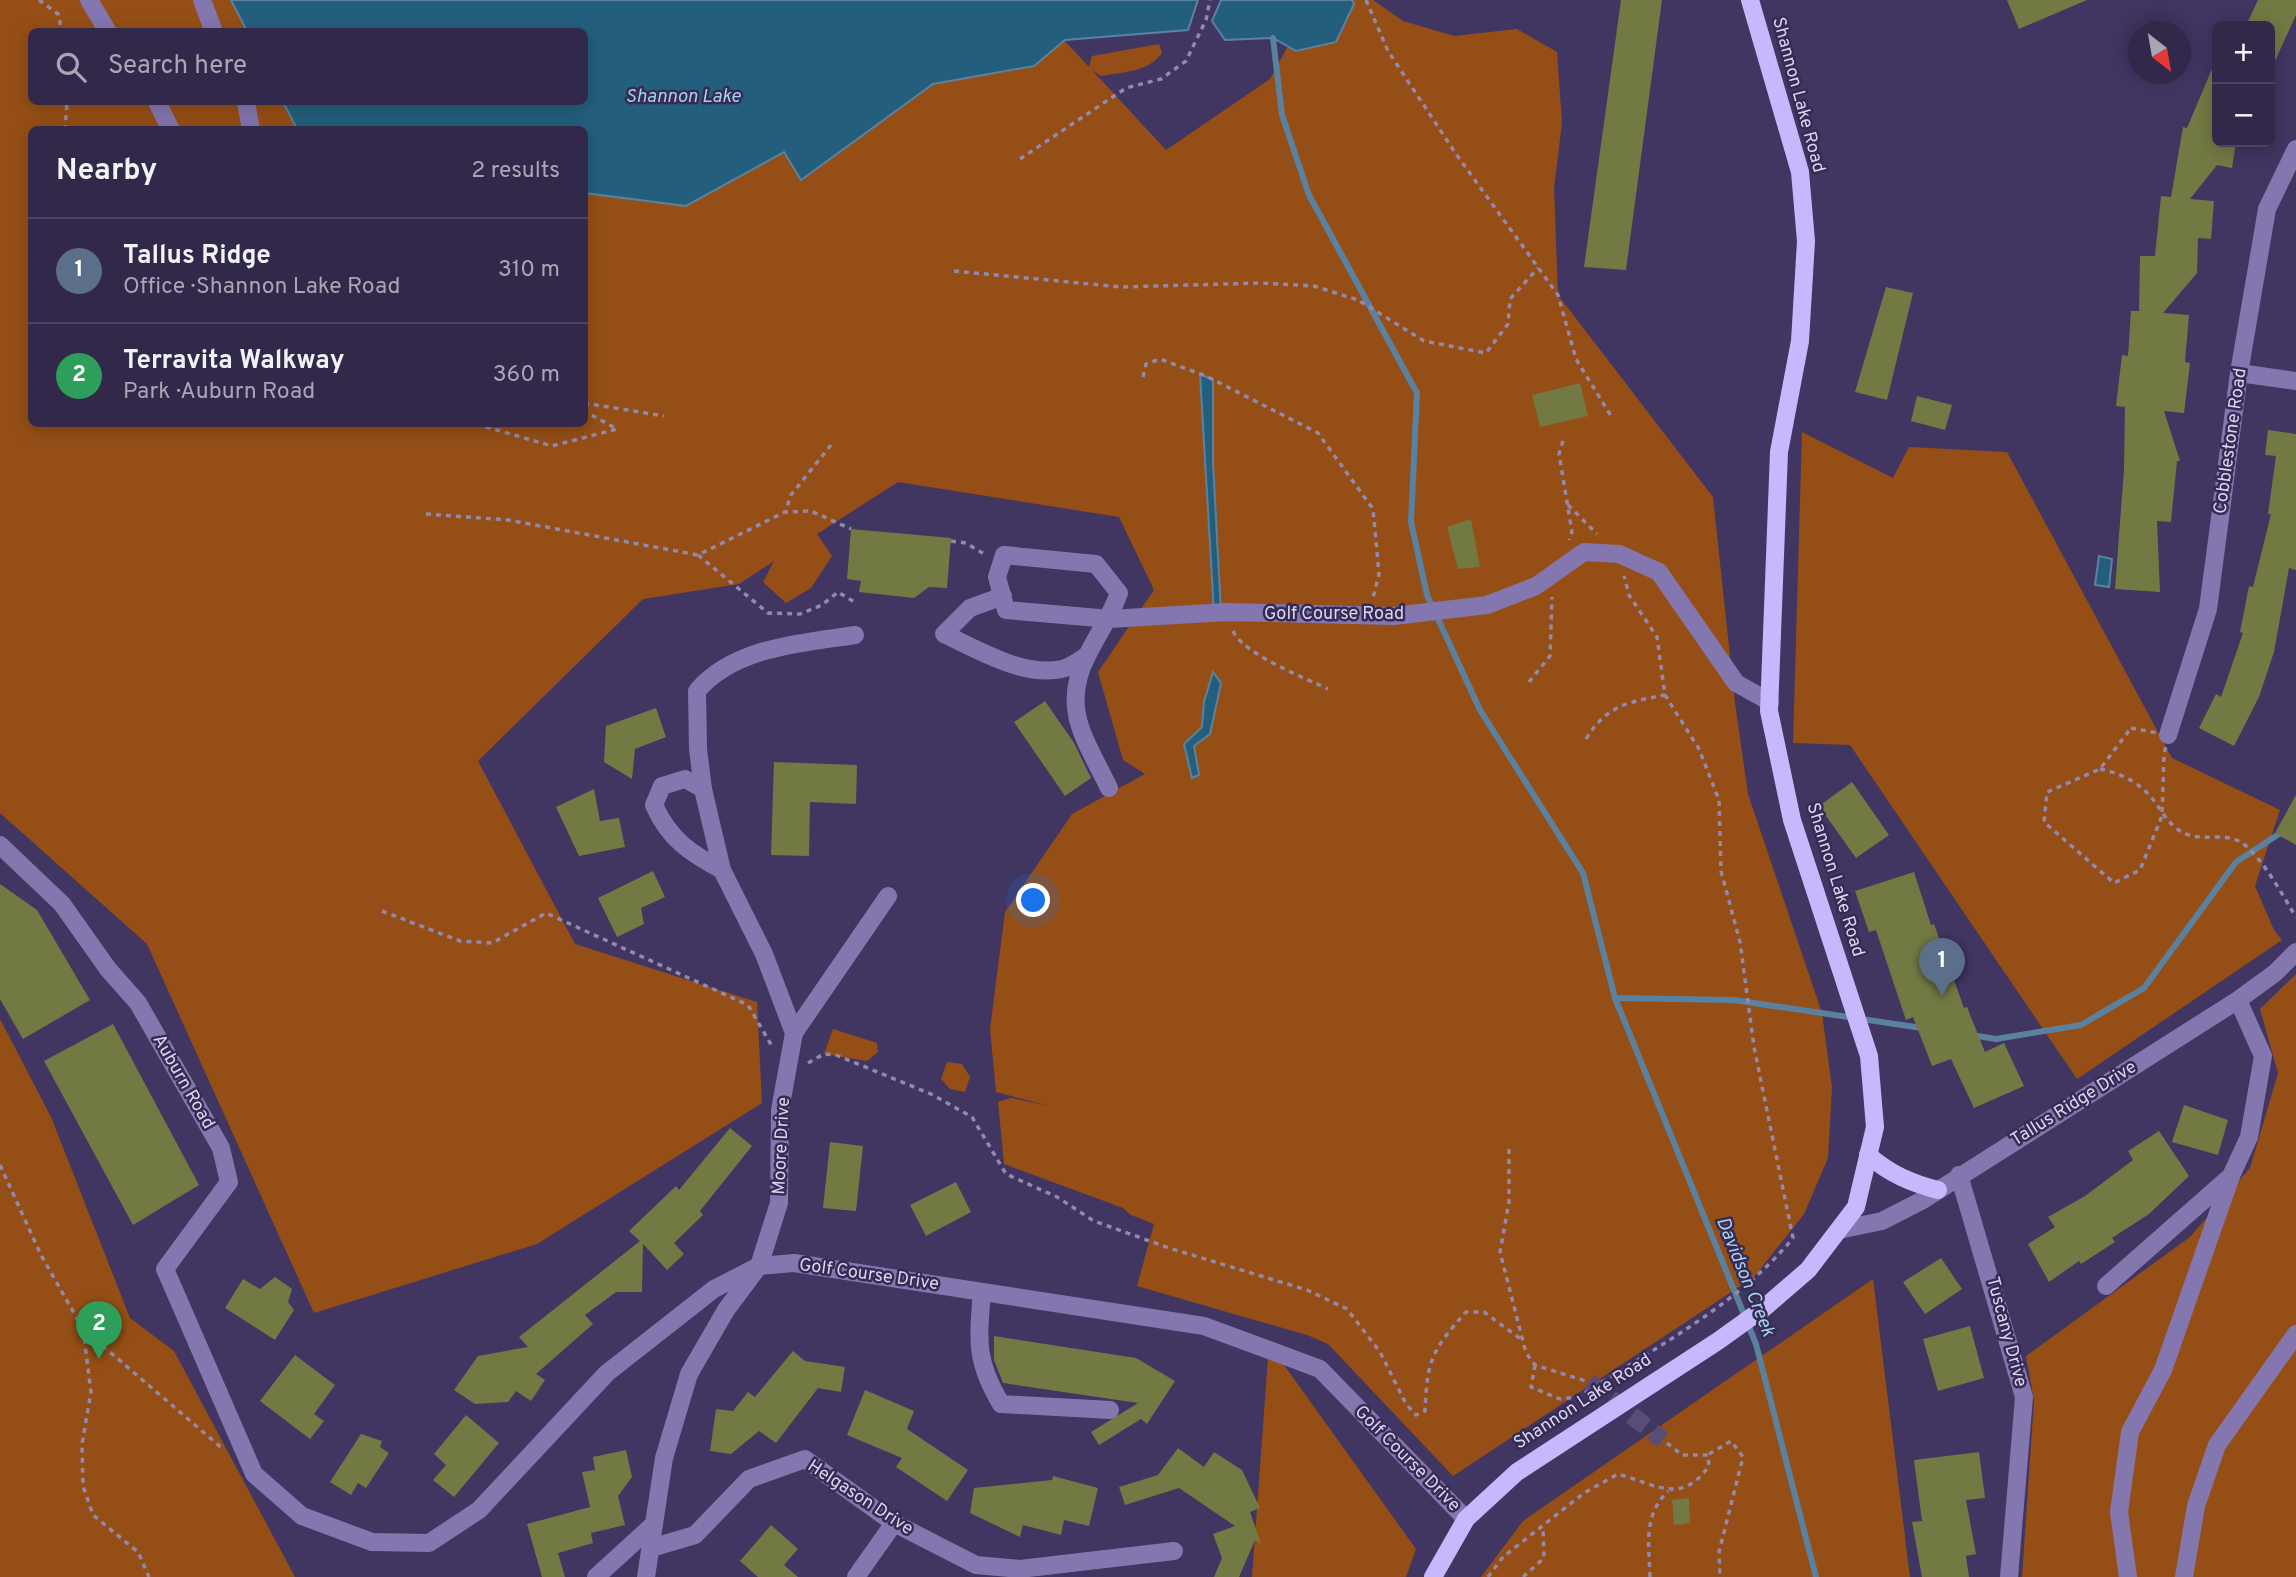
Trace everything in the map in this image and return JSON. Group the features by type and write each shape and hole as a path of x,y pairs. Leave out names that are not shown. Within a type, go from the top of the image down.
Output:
{"main road":[{"name":"Shannon Lake Road","path":"1433,1577 1466,1519 1517,1472 1764,1308 1808,1270 1856,1207 1875,1127 1869,1056 1792,820 1770,702 1779,452 1800,341 1807,241 1800,172 1750,0"},
{"path":"1868,1156 1896,1176 1938,1190"}],"street":[{"path":"89,0 106,28"},
{"path":"200,3 212,28"},
{"path":"158,105 169,126"},
{"path":"247,105 250,126"},
{"name":"Cobblestone Road","path":"2168,735 2208,609 2239,373 2267,209 2296,149"},
{"path":"2239,373 2296,381"},
{"name":"Golf Course Road","path":"1003,596 1006,610 1110,619 1226,612 1394,616 1487,605 1536,586 1584,552 1619,554 1659,572 1736,683 1770,702"},
{"path":"1086,656 1066,668 1052,670 1004,662 944,634 970,608 1003,596 997,577 1004,555 1096,564 1119,593 1110,619 1086,656 1073,711 1109,788"},
{"name":"Moore Drive","path":"646,1577 664,1458 689,1374 726,1310 759,1266 779,1203 780,1110 794,1034 764,954 722,870 703,789 698,748 697,691 709,677 722,668 774,649 855,635"},
{"path":"703,789 685,779 662,786 654,805 665,829 696,856 722,870"},
{"name":"Auburn Road","path":"0,845 62,904 108,969 138,1003 221,1147 229,1182 165,1269 199,1344"},
{"path":"794,1034 888,896"},
{"name":"Tallus Ridge Drive","path":"1839,1230 1882,1221 1938,1190 2238,1000 2275,973 2296,952"},
{"path":"2128,1577 2119,1512 2130,1432 2163,1370 2231,1176 2249,1137 2263,1056 2238,1000"},
{"name":"Tuscany Drive","path":"1959,1175 2024,1397 2009,1577"},
{"path":"2106,1286 2231,1176"},
{"name":"Golf Course Drive","path":"199,1344 254,1474 302,1516 372,1542 429,1543 479,1510 607,1373 714,1289 759,1266 794,1263 1204,1326 1320,1369 1466,1519"},
{"path":"982,1292 978,1349 988,1381 1001,1404 1110,1410"},
{"path":"2184,1577 2196,1506 2217,1445 2296,1334"},
{"name":"Helgason Drive","path":"651,1548 695,1535 749,1479 805,1459 894,1523 976,1565 1020,1569 1174,1551"},
{"path":"856,1577 894,1523"},
{"path":"596,1577 654,1524"}],"path":[{"path":"39,0 58,15 61,28"},
{"path":"1020,159 1126,88 1161,79 1186,61 1206,20 1210,0"},
{"path":"1366,0 1388,51 1456,154 1558,295 1576,359 1611,416"},
{"path":"65,126 67,105"},
{"path":"954,271 1121,288 1261,283 1314,286 1357,300 1424,341 1486,353 1508,324 1510,299 1538,268"},
{"path":"1143,377 1146,364 1160,359 1206,376 1318,433 1373,509 1379,574 1368,616"},
{"path":"588,404 664,416"},
{"path":"486,427 552,446 617,429 588,413"},
{"path":"785,512 790,495 831,444"},
{"path":"1567,505 1604,542"},
{"path":"698,555 785,512 811,511 851,530"},
{"path":"426,514 508,520 698,555 768,613 800,614 822,605 838,592 856,603"},
{"path":"951,541 965,543 986,555"},
{"path":"1509,1149 1509,1202 1500,1252 1522,1340 1535,1365 1531,1388 1560,1399 1579,1397 1693,1323 1766,1271 1793,1238 1754,1046 1740,942 1721,871 1719,800 1699,749 1665,695 1657,637 1629,595 1619,554"},
{"path":"1226,612 1236,638 1268,660 1328,689"},
{"path":"1586,739 1598,719 1626,702 1665,695"},
{"path":"2131,728 2168,735 2164,755 2162,816 2140,870 2114,883 2045,822 2047,792 2101,768 2131,728"},
{"path":"2101,768 2116,773 2145,790 2162,816 2188,835 2226,837 2245,844 2269,874 2296,917"},
{"path":"382,911 460,941 492,943 546,913 748,1005 788,1074 824,1054 836,1055 931,1094 972,1117 1006,1174 1057,1197 1094,1221 1169,1248 1307,1290 1347,1309 1380,1352 1406,1404 1416,1415 1424,1411 1426,1370 1440,1341 1466,1312 1485,1312 1522,1340"},
{"path":"0,1165 41,1255 83,1329 225,1451"},
{"path":"83,1329 91,1392 82,1444 83,1486 93,1515 138,1552 149,1577"},
{"path":"1535,1365 1590,1382"},
{"path":"1663,1440 1682,1454 1709,1455 1731,1441 1743,1457 1719,1552 1720,1577"},
{"path":"1650,1577 1648,1531 1655,1503 1668,1491 1698,1481 1709,1466 1709,1455"},
{"path":"1488,1577 1503,1557 1543,1529 1584,1493 1618,1474 1668,1491"},
{"path":"1523,1577 1544,1558 1543,1529"}],"shaded area":[{"path":"0,0 231,0 245,28 28,28 28,105 285,105 295,126 28,126 28,427 588,427 588,193 686,206 784,152 801,180 933,84 1034,66 1064,40 1089,67 1092,56 1159,44 1162,53 1143,68 1101,76 1092,70 1166,150 1270,79 1313,0 1373,0 1403,21 1454,36 1517,29 1557,52 1562,123 1554,188 1558,295 1713,497 1735,703 1748,794 1822,1013 1832,1088 1828,1158 1804,1214 1754,1277 1453,1476 1328,1344 1307,1335 1137,1286 1154,1224 1131,1215 1123,1208 1004,1164 998,1102 1011,1098 1049,1106 996,1092 990,1029 1005,912 1072,814 1145,774 1123,760 1098,672 1154,590 1119,517 898,482 817,534 832,556 811,588 786,603 763,582 774,561 739,584 643,599 478,761 575,944 757,1002 762,1103 537,1244 314,1313 147,944 0,813"},
{"path":"1802,432 1893,478 1909,447 2007,452 2172,758 2280,810 2255,886 2274,930 2282,940 2077,1079 1850,745 1793,743"},
{"path":"2296,974 2296,1577 2022,1577 2034,1400 2026,1356 2190,1237 2250,1168 2278,1073 2260,1009"},
{"path":"0,1019 51,1117 130,1318 174,1351 295,1577 0,1577"},
{"path":"833,1029 877,1043 878,1052 867,1061 824,1054"},
{"path":"947,1062 962,1064 970,1077 965,1092 950,1089 941,1079"},
{"path":"1873,1279 1910,1577 1481,1577 1523,1521"},
{"path":"1269,1344 1416,1549 1406,1577 1252,1577"}],"water":[{"name":"Shannon Lake","path":"231,0 1198,0 1188,30 1065,40 1034,66 933,84 801,180 784,152 686,206 588,193 588,126 295,126 285,105 588,105 588,28 245,28"},
{"path":"1221,0 1352,0 1354,4 1336,42 1296,51 1273,38 1225,40 1212,21"},
{"path":"1200,374 1213,380 1213,463 1221,613 1214,613"},
{"path":"2099,556 2112,559 2109,587 2095,585"},
{"path":"1213,672 1221,683 1210,734 1194,746 1199,775 1192,778 1184,744 1202,727 1204,702"}],"building":[{"path":"1621,0 1662,0 1626,270 1584,267"},
{"path":"2007,0 2087,0 2019,29"},
{"path":"2258,0 2296,0 2296,15 2275,61 2275,21 2248,21"},
{"path":"2212,69 2212,147 2235,147 2232,168 2217,165 2190,199 2214,201 2211,239 2198,238 2197,273 2163,313 2189,315 2185,362 2190,363 2184,413 2164,411 2180,461 2177,461 2171,522 2157,521 2160,592 2115,589 2124,469 2125,407 2116,406 2122,355 2128,356 2131,311 2139,311 2140,256 2155,256 2161,196 2171,197 2183,127 2187,128"},
{"path":"1886,287 1913,293 1887,400 1855,392"},
{"path":"1580,383 1588,416 1540,427 1532,395"},
{"path":"1917,396 1952,405 1945,430 1911,421"},
{"path":"2268,430 2296,434 2296,570 2289,568 2274,652 2259,697 2234,746 2199,728 2216,694 2221,697 2243,633 2240,632 2249,586 2253,587 2271,514 2268,514 2276,456 2265,455"},
{"path":"1471,519 1480,567 1458,569 1447,527"},
{"path":"851,529 951,538 947,588 929,587 914,598 859,592 861,581 847,579"},
{"path":"1045,701 1074,743 1091,778 1065,796 1014,722"},
{"path":"656,708 666,737 635,749 632,779 604,762 606,726"},
{"path":"774,762 857,765 856,804 810,802 809,856 771,855"},
{"path":"1852,782 1889,835 1856,858 1819,806"},
{"path":"594,789 600,821 619,818 625,847 579,856 556,807"},
{"path":"2296,795 2296,845 2275,833"},
{"path":"653,871 665,897 641,908 644,924 617,937 598,898"},
{"path":"1914,872 1931,925 1934,924 1964,1008 1967,1007 1985,1052 2004,1043 2024,1086 1974,1108 1951,1059 1932,1066 1913,1017 1906,1020 1876,930 1869,932 1855,891"},
{"path":"0,884 37,910 90,1000 23,1039 0,999"},
{"path":"113,1024 199,1185 133,1225 44,1061"},
{"path":"2184,1105 2228,1120 2218,1155 2172,1142"},
{"path":"730,1128 752,1146 700,1211 703,1215 674,1243 684,1254 667,1270 643,1244 642,1292 616,1292 585,1315 593,1324 536,1374 545,1380 531,1401 516,1391 508,1402 475,1404 454,1390 478,1356 528,1347 519,1337 640,1241 629,1231 676,1186 679,1190"},
{"path":"2159,1131 2189,1176 2149,1214 2112,1238 2115,1242 2081,1264 2079,1261 2049,1282 2028,1244 2055,1227 2048,1217 2085,1196 2133,1160 2128,1151"},
{"path":"830,1142 863,1146 856,1211 823,1208"},
{"path":"956,1182 971,1212 926,1236 910,1205"},
{"path":"1941,1258 1962,1289 1925,1314 1903,1282"},
{"path":"275,1277 292,1289 288,1302 294,1310 275,1340 225,1308 243,1279 260,1289"},
{"path":"1970,1326 1984,1378 1938,1391 1923,1339"},
{"path":"994,1336 1136,1358 1175,1381 1147,1424 1141,1419 1099,1445 1091,1432 1138,1403 1003,1383 994,1360"},
{"path":"793,1351 805,1361 845,1367 841,1392 818,1388 776,1443 759,1431 731,1454 710,1451 716,1409 733,1411 748,1392 755,1397"},
{"path":"295,1355 335,1385 314,1414 324,1421 310,1439 260,1401"},
{"path":"865,1390 914,1411 907,1429 968,1470 947,1501 896,1467 902,1458 847,1435"},
{"path":"466,1415 499,1443 454,1497 433,1480 446,1465 434,1454"},
{"path":"361,1434 382,1441 380,1447 389,1453 366,1488 358,1483 351,1495 330,1482"},
{"path":"1178,1448 1204,1467 1214,1452 1242,1470 1260,1508 1250,1512 1261,1544 1255,1540 1239,1577 1214,1577 1222,1558 1213,1534 1235,1526 1179,1488 1125,1505 1119,1487 1158,1475"},
{"path":"626,1450 632,1477 618,1496 625,1525 591,1533 593,1543 558,1553 565,1577 542,1577 527,1524 590,1507 582,1472 595,1470 593,1457"},
{"path":"1979,1452 1985,1498 1966,1500 1976,1554 1966,1556 1969,1577 1922,1577 1912,1522 1922,1521 1914,1460"},
{"path":"1053,1476 1098,1488 1089,1526 1064,1520 1061,1535 1023,1525 1020,1537 970,1513 974,1488 1052,1480"},
{"path":"1689,1498 1690,1523 1674,1525 1672,1500"},
{"path":"771,1525 798,1549 784,1565 798,1577 758,1577 740,1561"}],"waterway":[{"name":"Davidson Creek","path":"1273,38 1282,115 1309,195 1417,393 1411,522 1427,595 1480,710 1583,873 1615,998 1756,1344 1816,1577"},
{"path":"1971,1035 1996,1039 2081,1025 2144,988 2236,862 2296,823"},
{"path":"1615,998 1734,1000 1922,1028"}],"tunnel":[{"path":"1589,1382 1663,1440"}],"place":[{"name":"Tallus Ridge","path":"1942,996"},
{"name":"Terravita Walkway","path":"99,1359"}]}
